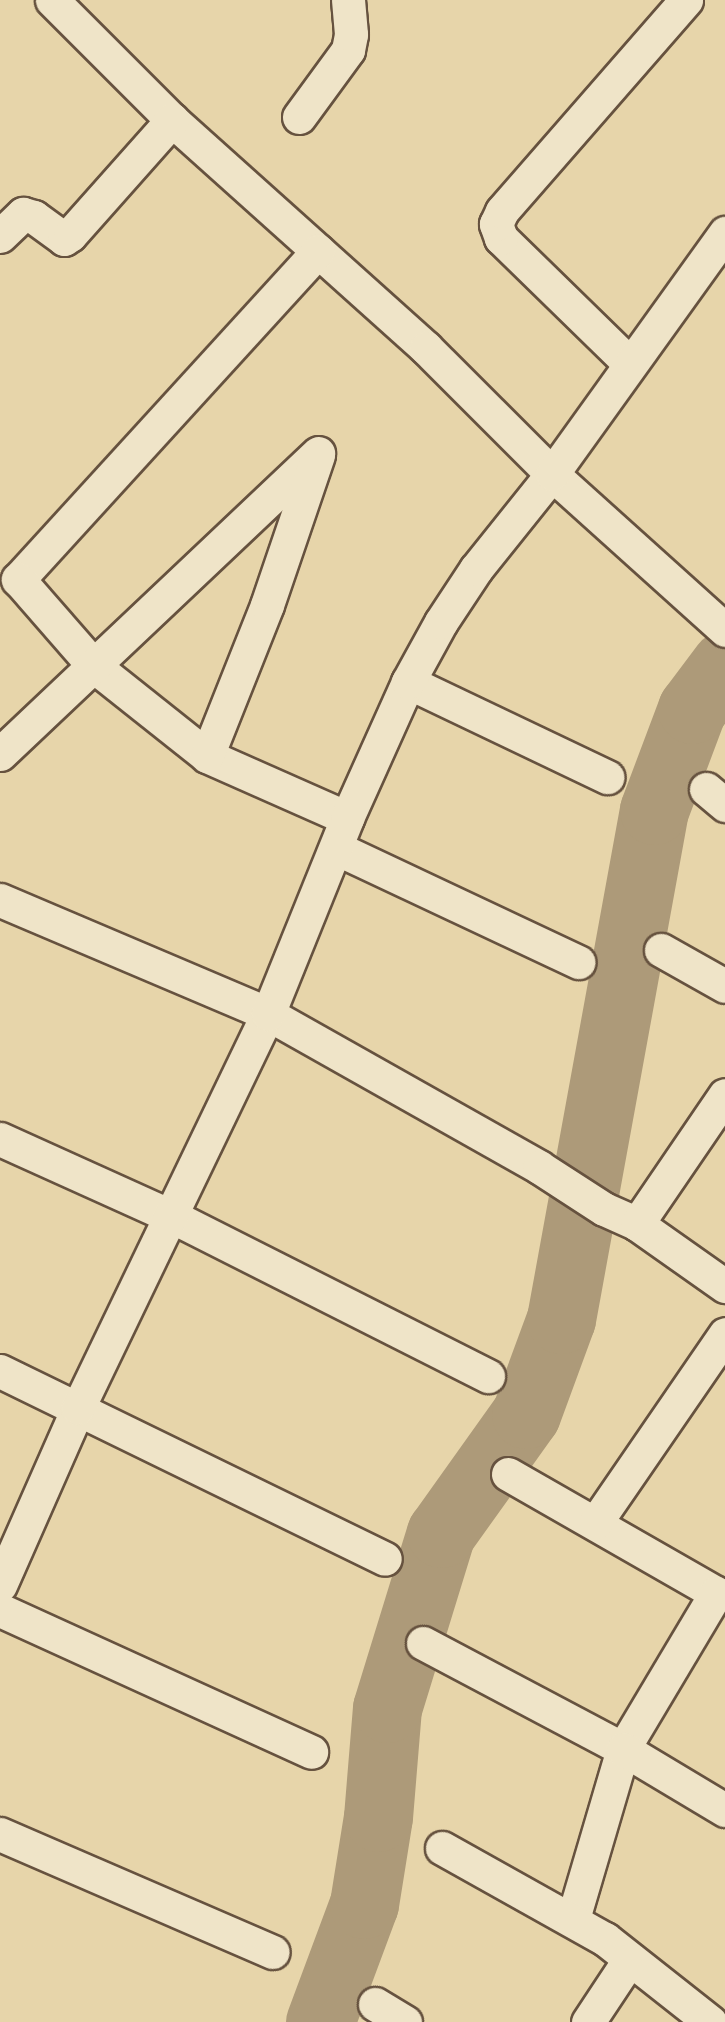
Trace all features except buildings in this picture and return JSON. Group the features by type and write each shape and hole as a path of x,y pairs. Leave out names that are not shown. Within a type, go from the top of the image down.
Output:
{"street":[{"path":"52,0 172,120 426,348 552,474 716,622"},
{"path":"299,117 348,50 351,34 348,0"},
{"path":"629,363 501,238 496,224 502,211 686,0"},
{"path":"0,236 23,214 64,239 70,235 172,120"},
{"path":"0,1584 78,1408 173,1217 268,1014 342,833 408,682 476,568 552,474 629,363 725,233"},
{"path":"318,251 9,572 94,666 207,756 578,962"},
{"path":"0,754 318,453 267,605 207,756"},
{"path":"408,682 608,777"},
{"path":"0,900 268,1014 539,1167 604,1209 637,1224 725,1286"},
{"path":"661,950 725,986"},
{"path":"637,1224 725,1095"},
{"path":"0,1139 173,1217 488,1376"},
{"path":"596,1522 725,1334"},
{"path":"0,1371 385,1559"},
{"path":"508,1474 722,1589 623,1749 573,1919"},
{"path":"0,1610 310,1752"},
{"path":"423,1643 623,1749 725,1810"},
{"path":"0,1834 273,1952"},
{"path":"442,1848 573,1919 710,2022"},
{"path":"588,2022 629,1960"},
{"path":"375,2004 405,2022"}],"waterway":[{"path":"320,2022 364,1904 378,1817 387,1708 441,1533 526,1414 561,1319 654,810 692,709 725,665"}]}
